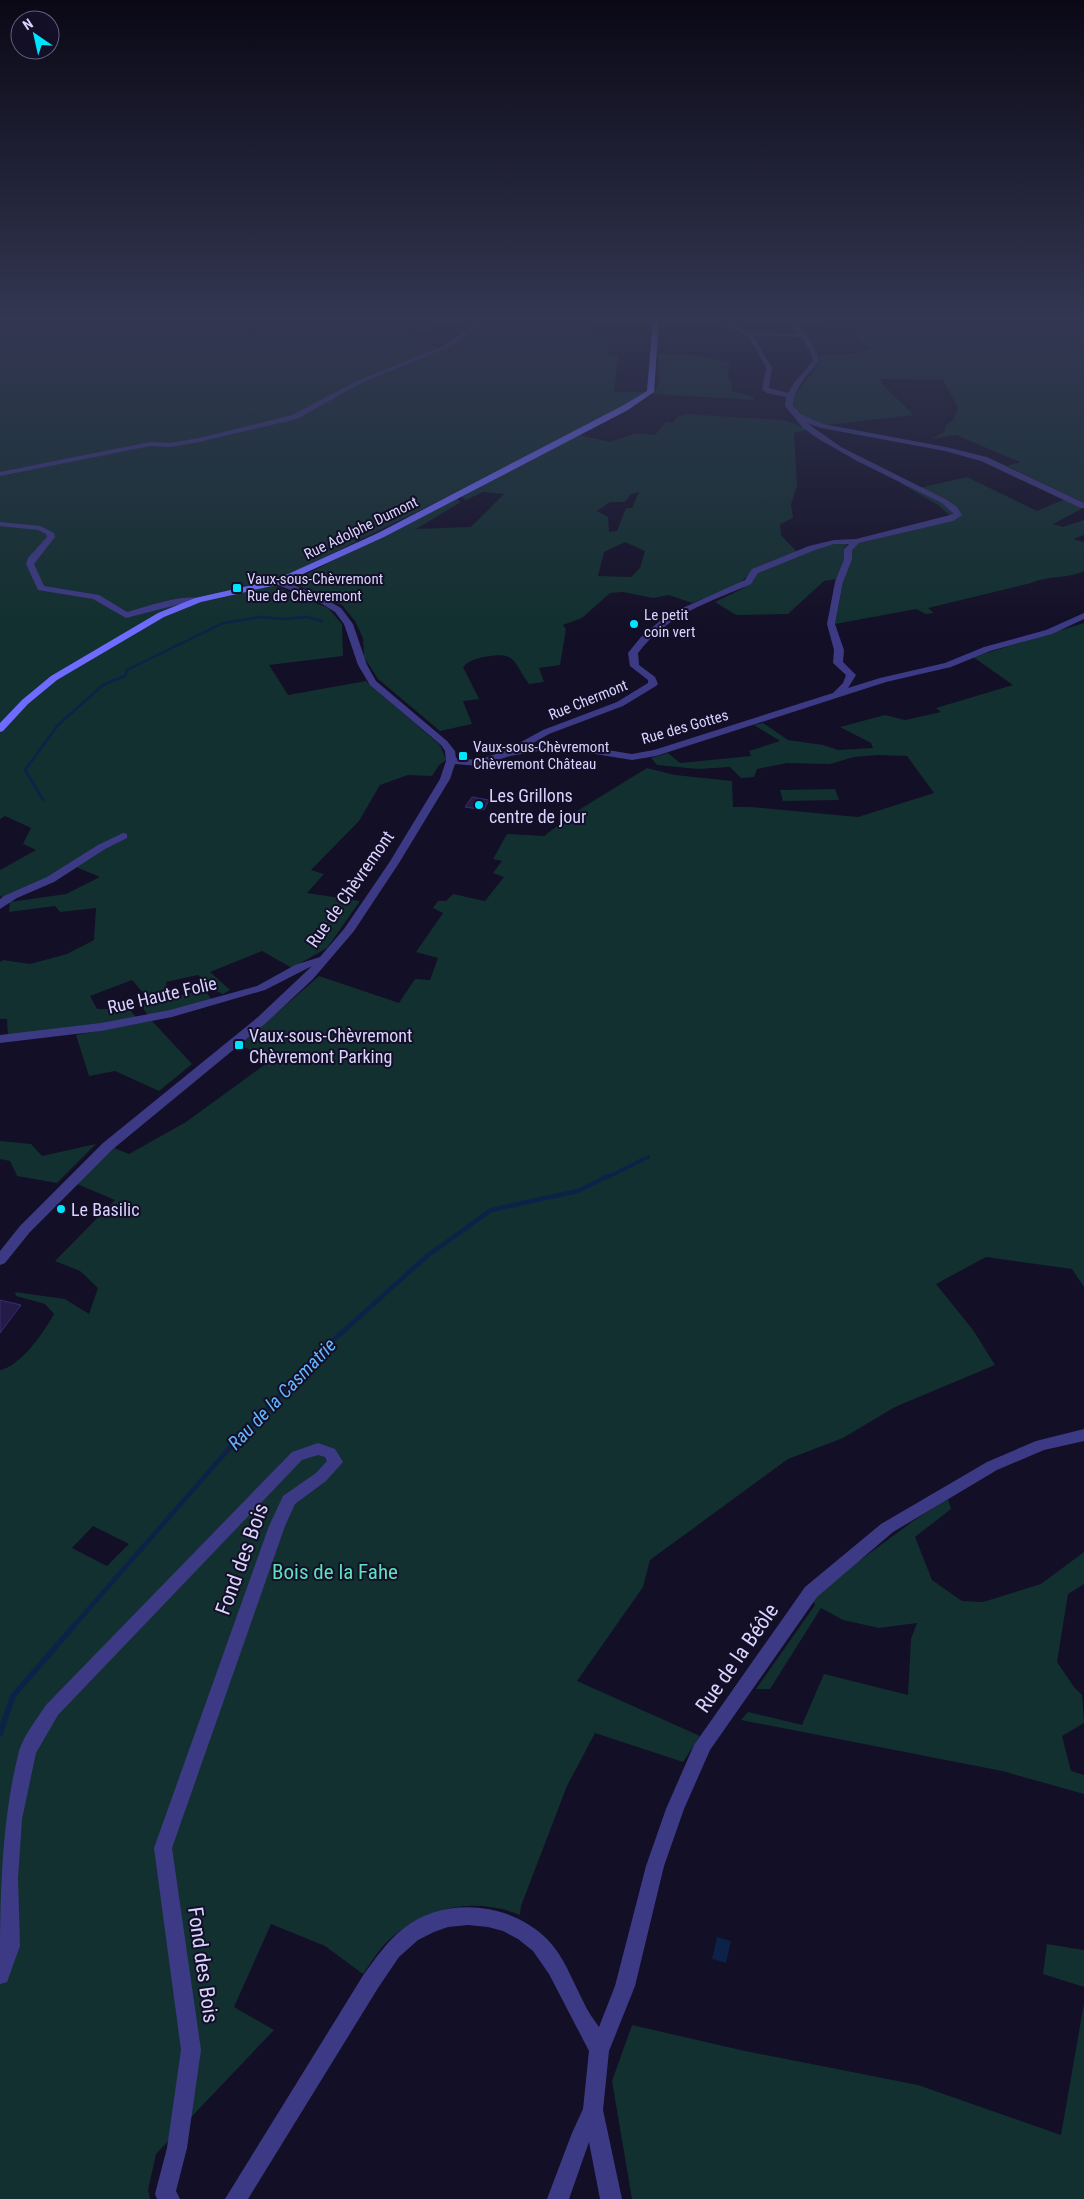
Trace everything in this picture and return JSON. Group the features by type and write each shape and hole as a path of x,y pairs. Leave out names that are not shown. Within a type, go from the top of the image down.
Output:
{"main road":[{"name":"Rue Adolphe Dumont","path":"0,729 25,702 54,678 161,615 198,600 278,582 381,535 599,422"}],"street":[{"path":"0,474 150,444 170,445 234,433 277,422"},
{"path":"801,422 840,449 925,491 955,509 958,514 950,519 856,541 848,549 848,559 839,582 831,624 839,650 838,663 851,675 848,684 836,696"},
{"path":"811,422 821,426 946,449 984,459 1084,506"},
{"path":"809,429 821,426"},
{"path":"0,524 40,528 50,533 51,537 30,560 41,588 93,596 106,600 122,614 126,615 180,601 198,600"},
{"name":"Rue Chermont","path":"508,753 546,732 620,704 653,684 652,679 635,666 633,653 643,637 673,614 748,582 755,571 812,548 834,542 856,541"},
{"path":"278,582 338,610 344,617 365,673 373,683 444,743 450,751 451,761"},
{"name":"Rue des Gottes","path":"451,761 479,762 508,753 539,748 570,747 632,757 656,753 883,680 948,665 987,650 1049,632 1084,616"},
{"name":"Rue des Gottes","path":"851,675 883,680"},
{"name":"Rue de Chèvremont","path":"0,1260 25,1229 108,1146 262,1020 310,977 348,931 394,863 445,779 451,761"},
{"path":"2,901 41,885 99,847 123,836"},
{"name":"Rue Haute Folie","path":"0,1039 101,1027 172,1012 261,988 274,983 306,964 324,960"},
{"name":"Rue de la Béôle","path":"599,2051 625,1986 655,1866 675,1809 703,1745 812,1592 829,1575 887,1528 992,1466 1042,1445 1084,1435"},
{"name":"Fond des Bois","path":"0,1975 10,1946 9,1878 13,1819 28,1751 52,1710 297,1456 318,1449 330,1453 335,1462 321,1477 289,1500 277,1526 163,1848 191,2050 176,2148 165,2194 169,2199"},
{"path":"236,2199 371,1981 396,1947 424,1927 463,1915 504,1921 520,1929 540,1945 555,1964 579,2014 594,2035 599,2051 594,2110 611,2199"},
{"path":"558,2199 582,2134 594,2110"}],"green space":[{"path":"0,422 594,422 498,472 274,582 278,588 328,608 342,624 343,656 269,665 288,695 366,681 440,745 446,760 439,765 432,776 408,775 380,785 359,821 311,870 324,874 307,893 360,901 327,948 292,968 262,951 210,972 230,990 223,994 216,991 198,975 166,982 168,998 205,990 213,1002 149,1017 141,1005 150,1001 132,980 90,996 97,1009 126,1006 138,1019 8,1037 7,1019 0,1019 0,962 3,960 30,964 67,954 94,940 96,908 60,912 55,906 9,912 10,902 66,894 100,877 76,867 39,887 0,896 0,870 36,850 23,844 31,828 5,816 0,819"},
{"path":"666,422 789,422 808,430 794,433 797,486 791,504 793,518 780,524 781,535 797,552 837,543 848,543 844,548 845,556 837,579 824,581 788,614 736,615 715,602 742,589 755,578 748,576 734,587 692,603 669,595 653,598 623,592 610,593 582,618 563,625 566,629 560,665 539,668 544,682 529,684 516,663 502,655 470,661 463,667 479,699 463,701 472,724 440,731 378,679 364,657 363,638 355,621 342,605 297,585 295,580 456,498 461,502 416,529 471,527 504,494 483,492 466,500 461,497 579,435 610,442 636,433 655,435","holes":["639,492 632,508 626,508 617,531 609,532 608,517 597,511 610,502 625,502 631,494","625,542 645,551 640,568 631,577 598,576 604,552"]},
{"path":"816,422 856,422 826,425"},
{"path":"951,422 1084,422 1084,503 1007,466 1020,462 956,435 931,439 944,432 946,425"},
{"path":"967,477 1037,511 1065,499 1083,508 1053,524 1063,527 1084,520 1084,535 1073,539 1084,542 1084,571 928,608 934,613 926,614 916,609 835,624 849,552 856,544 954,519 938,505 900,483 906,482 919,488"},
{"name":"Bois de la Fahe","path":"1084,623 1084,1287 1072,1269 986,1257 936,1284 973,1330 995,1365 895,1407 843,1438 788,1459 650,1560 643,1587 577,1681 700,1736 683,1762 595,1733 567,1786 521,1906 520,1915 486,1906 451,1908 434,1913 403,1929 389,1940 363,1974 325,1946 271,1924 234,2007 274,2030 156,2154 148,2190 150,2199 0,2199 0,1370 16,1362 24,1355 38,1339 54,1314 45,1304 16,1296 15,1292 65,1299 89,1314 98,1288 80,1271 55,1261 115,1200 77,1184 114,1148 129,1154 186,1122 271,1060 240,1045 319,976 399,1003 415,979 430,980 438,958 416,952 443,913 433,908 438,901 446,901 453,894 485,901 504,877 493,873 502,861 493,859 507,834 544,836 577,811 647,768 675,775 732,781 733,807 858,817 934,793 907,756 878,755 854,757 830,764 787,763 757,769 754,777 741,778 730,767 698,769 657,765 651,758 668,753 680,763 751,756 749,751 780,741 754,725 763,723 788,740 823,745 838,750 873,748 871,743 840,727 885,715 905,720 941,712 936,708 1013,685 973,657","holes":["93,1526 129,1544 107,1566 72,1548"]},
{"path":"835,789 839,800 783,801 780,790"},
{"path":"152,1021 192,1064 159,1091 115,1071 89,1076 76,1035"},
{"path":"0,1141 31,1144 42,1156 96,1144 57,1183 17,1176 10,1161 0,1159"},
{"path":"948,1499 951,1509 915,1537 932,1580 962,1601 983,1602 1041,1584 1084,1552 1084,1584 1068,1594 1057,1662 1074,1687 1082,1695 1084,1723 1062,1736 1071,1771 1084,1775 1084,1794 1002,1771 741,1720 748,1712 802,1725 824,1674 908,1695 911,1639 917,1623 879,1628 843,1620 821,1608 770,1689 756,1689 815,1605 813,1599 825,1586 916,1519"},
{"path":"1047,1944 1084,1950 1084,1987 1043,1974"},
{"path":"1084,2003 1084,2199 632,2199 612,2081 632,2025 745,2051 918,2085 1061,2135"}],"water":[{"path":"717,1937 731,1941 726,1963 712,1959"}],"building":[{"path":"472,797 489,800 484,810 465,807"},
{"path":"0,1300 21,1305 0,1333"}],"waterway":[{"path":"43,800 25,770 58,725 103,685 125,676 127,670 223,623 261,617 283,619 307,617 322,621"},
{"name":"Rau de la Casmatrie","path":"606,1178 648,1157"},
{"name":"Rau de la Casmatrie","path":"72,1628 234,1443 329,1344 427,1256 491,1210 578,1191 608,1176"},
{"name":"Rau de la Casmatrie","path":"0,1734 13,1696 73,1627"}],"place":[{"name":"Vaux-sous-Chèvremont Rue de Chèvremont","path":"237,588"},
{"name":"Le petit coin vert","path":"634,624"},
{"name":"Vaux-sous-Chèvremont Chèvremont Château","path":"463,756"},
{"name":"Les Grillons centre de jour","path":"479,805"},
{"name":"Vaux-sous-Chèvremont Chèvremont Parking","path":"239,1045"},
{"name":"Le Basilic","path":"61,1209"}]}
